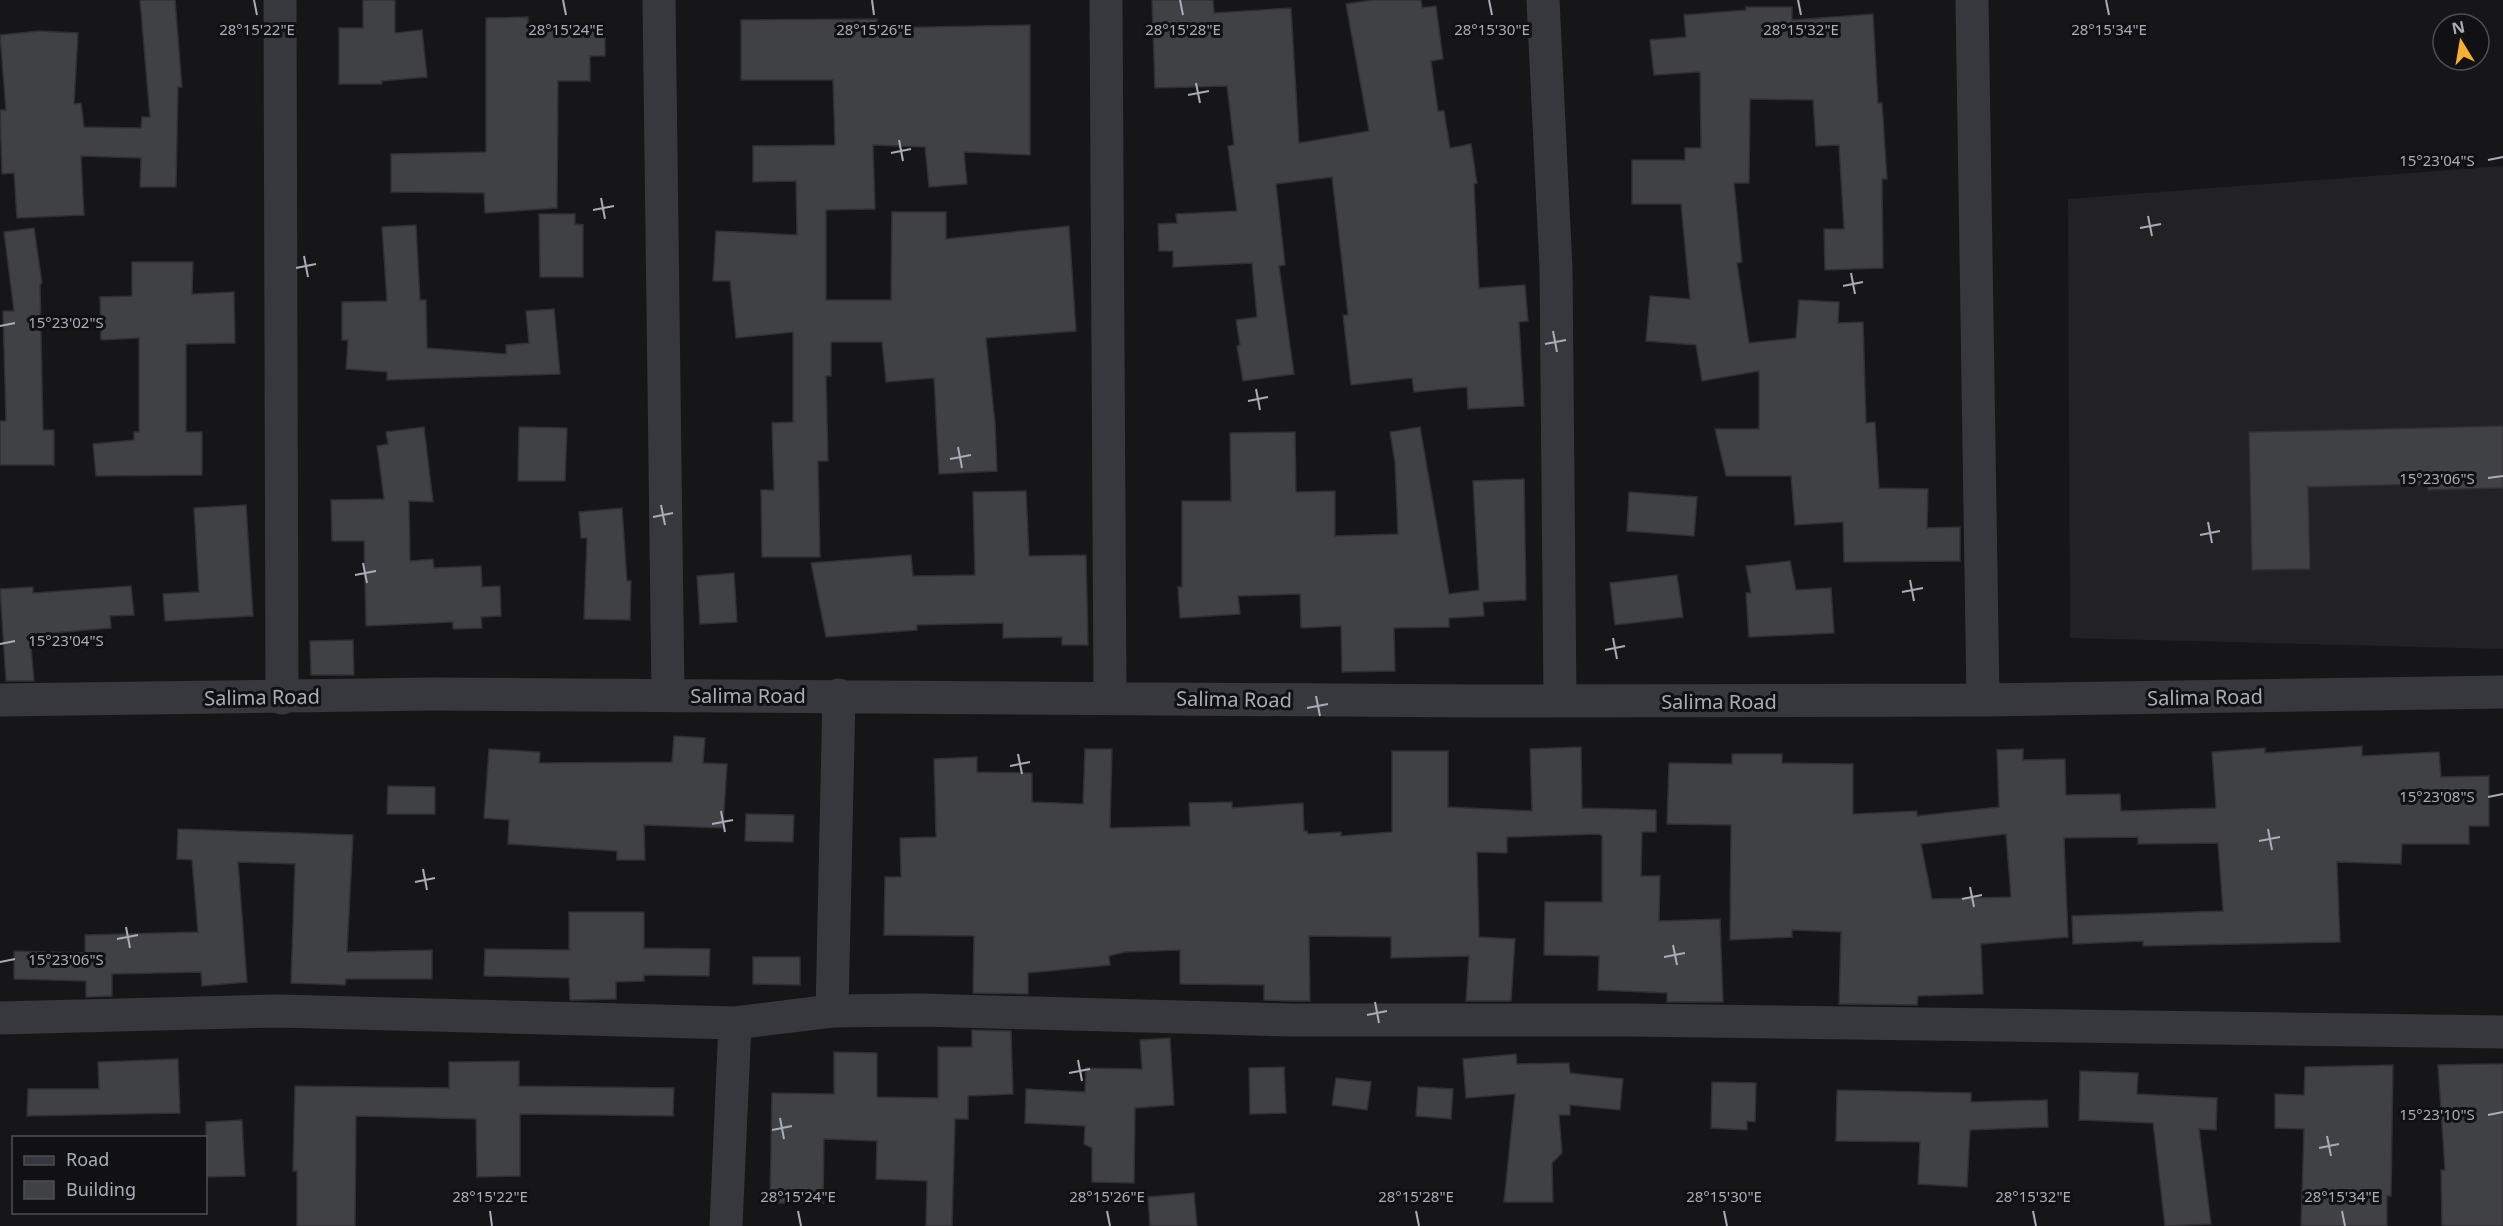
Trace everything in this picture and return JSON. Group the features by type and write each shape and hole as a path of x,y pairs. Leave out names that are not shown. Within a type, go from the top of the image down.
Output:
{"street":[{"path":"280,0 282,698"},
{"path":"659,0 668,694"},
{"path":"1106,0 1110,697"},
{"path":"1543,0 1556,268 1560,701"},
{"path":"1972,0 1983,700"},
{"name":"Salima Road","path":"0,700 282,698 433,694 1560,701 1983,700 2503,692"},
{"path":"832,1011 839,695"},
{"path":"0,1018 278,1011 735,1023 832,1011 920,1010 1292,1020 1630,1020 2503,1032"},
{"path":"726,1226 735,1023"}],"shaded area":[{"path":"2503,166 2503,649 2070,638 2068,199"}],"building":[{"path":"140,0 175,0 182,87 178,87 176,187 140,187 141,158 81,156 84,215 17,218 14,173 2,174 0,110 6,110 0,35 39,31 78,33 74,104 81,103 84,127 141,128 142,117 150,117"},
{"path":"363,0 395,0 395,33 422,30 427,77 382,81 382,84 339,84 339,28 363,28"},
{"path":"1152,0 1213,0 1214,13 1291,8 1299,143 1369,131 1346,4 1373,0 1421,0 1422,8 1436,6 1443,59 1431,61 1438,111 1444,111 1450,148 1471,144 1477,183 1474,184 1479,288 1525,285 1528,321 1519,322 1524,406 1468,409 1467,387 1414,392 1412,378 1351,385 1343,315 1348,315 1332,177 1276,184 1285,265 1279,266 1294,374 1243,381 1237,346 1240,345 1236,320 1257,317 1252,263 1173,267 1173,251 1159,251 1158,224 1177,223 1176,214 1237,211 1228,146 1234,145 1227,86 1155,88"},
{"path":"1746,7 1792,7 1792,20 1873,14 1878,103 1882,103 1887,179 1882,179 1883,268 1825,270 1824,229 1844,229 1839,145 1816,146 1813,100 1750,99 1749,183 1734,183 1742,262 1737,263 1749,343 1796,338 1799,300 1839,302 1838,323 1863,322 1866,423 1875,422 1879,488 1928,489 1927,528 1960,527 1960,561 1844,562 1843,522 1795,525 1791,476 1726,476 1715,429 1759,429 1759,371 1702,381 1696,345 1646,341 1650,296 1690,299 1681,204 1632,204 1632,160 1685,160 1685,148 1701,148 1700,72 1654,75 1650,40 1686,37 1684,15 1746,10"},
{"path":"528,17 528,27 605,27 605,56 590,56 590,81 558,81 557,208 485,213 484,193 391,192 391,154 486,152 486,18"},
{"path":"877,19 877,28 1030,25 1030,155 964,152 967,184 929,187 925,147 873,145 875,209 826,210 826,300 891,300 892,212 946,212 946,239 1069,226 1076,331 986,338 995,423 997,471 939,474 934,378 886,382 882,342 831,342 831,376 826,376 828,461 818,461 820,557 762,557 761,490 774,490 772,423 793,422 793,332 736,338 730,281 713,281 716,231 797,235 796,181 753,182 753,146 835,145 833,80 741,80 741,20"},
{"path":"539,214 575,214 575,224 583,225 583,277 540,277"},
{"path":"416,225 420,300 426,300 427,348 506,354 506,345 529,343 526,311 554,309 560,374 387,380 387,372 346,369 348,340 342,340 342,302 387,301 382,227"},
{"path":"34,228 42,283 40,284 43,430 54,430 54,465 0,465 0,421 6,421 3,311 14,311 4,232"},
{"path":"132,262 193,262 192,294 234,292 235,343 186,344 186,432 202,432 202,475 96,476 93,444 134,440 134,432 139,432 139,338 101,340 100,297 132,296"},
{"path":"2503,426 2503,488 2428,490 2428,484 2308,487 2310,569 2252,570 2249,432"},
{"path":"424,427 433,502 409,501 410,561 433,559 434,568 481,566 482,587 500,586 501,616 481,617 482,628 453,629 453,622 366,626 364,541 332,541 331,500 384,499 377,446 388,444 386,432"},
{"path":"519,427 567,428 565,481 518,481"},
{"path":"1420,427 1449,594 1479,590 1473,481 1524,479 1526,600 1483,602 1484,616 1449,618 1449,627 1394,628 1395,671 1342,672 1341,626 1301,628 1300,594 1238,596 1240,614 1180,618 1178,587 1182,587 1182,501 1231,501 1230,433 1295,432 1296,492 1335,491 1335,536 1398,534 1395,462 1390,432"},
{"path":"1026,491 1029,556 1086,555 1088,645 1062,645 1062,637 1003,638 1003,623 917,625 917,630 826,637 811,563 911,555 913,576 975,575 973,492"},
{"path":"1629,492 1697,497 1694,536 1627,531"},
{"path":"246,505 253,616 165,621 163,594 199,592 194,508"},
{"path":"622,508 627,581 631,581 630,620 584,619 587,538 581,538 579,512"},
{"path":"1790,561 1796,590 1831,588 1834,633 1749,637 1746,593 1751,593 1746,566"},
{"path":"734,573 737,622 700,624 697,576"},
{"path":"1677,575 1683,617 1615,625 1610,583"},
{"path":"131,586 134,615 110,616 111,628 30,635 34,681 6,681 0,589 33,587 33,593"},
{"path":"353,640 354,675 311,675 310,641"},
{"path":"674,736 705,738 703,763 727,764 723,828 644,825 645,860 617,860 617,851 508,844 509,820 484,818 489,749 540,752 539,763 672,762"},
{"path":"2362,746 2362,756 2439,752 2441,777 2489,776 2489,826 2469,826 2469,844 2402,844 2401,864 2337,862 2340,942 2143,946 2143,941 2073,944 2072,916 2223,911 2218,843 2138,844 2138,837 2064,838 2068,937 1981,944 1983,994 1918,996 1917,1005 1839,1004 1841,932 1792,930 1792,937 1730,940 1731,825 1667,824 1669,763 1732,764 1732,754 1782,754 1782,763 1853,764 1853,814 1917,811 1917,816 1999,807 1997,750 2023,749 2023,760 2065,759 2066,795 2120,794 2121,811 2216,808 2212,752 2265,748 2265,753","holes":["2006,834 2011,897 1932,899 1921,844"]},
{"path":"1581,747 1582,808 1656,810 1656,832 1642,832 1641,876 1660,876 1659,921 1720,919 1723,1002 1667,1002 1667,993 1598,990 1599,956 1544,955 1545,902 1602,902 1602,836 1599,834 1507,837 1507,853 1477,852 1479,937 1515,939 1511,1001 1466,1001 1469,956 1391,958 1391,937 1309,936 1310,1001 1292,1001 1264,1000 1264,985 1180,984 1180,950 1125,952 1109,956 1110,965 1028,973 1028,994 973,993 974,936 884,935 885,877 901,877 900,838 936,837 934,759 977,757 977,772 1032,773 1032,802 1083,804 1085,749 1112,749 1110,828 1190,826 1189,803 1232,802 1232,808 1303,803 1304,831 1308,834 1341,832 1341,836 1392,832 1392,751 1448,751 1448,807 1532,811 1530,749"},
{"path":"388,786 435,787 435,814 387,814"},
{"path":"746,814 794,815 793,842 745,841"},
{"path":"178,829 353,835 347,952 432,950 432,979 346,979 345,985 291,983 295,864 238,862 247,982 202,986 201,972 112,974 112,996 86,997 86,981 14,979 14,951 85,953 85,935 198,932 192,860 177,859"},
{"path":"569,912 644,912 644,948 710,949 709,976 644,975 644,981 616,982 616,999 570,1000 569,978 484,976 485,949 569,950"},
{"path":"753,957 800,957 800,985 753,984"},
{"path":"972,1030 1011,1031 1013,1094 968,1096 968,1119 955,1119 952,1226 926,1226 927,1181 876,1179 877,1141 824,1139 823,1203 770,1203 772,1093 834,1094 834,1052 877,1053 877,1097 938,1098 938,1047 972,1047"},
{"path":"1170,1038 1174,1105 1135,1108 1134,1183 1092,1182 1092,1148 1084,1144 1085,1126 1025,1123 1026,1089 1085,1092 1086,1068 1142,1069 1140,1040"},
{"path":"1516,1054 1517,1064 1569,1063 1570,1073 1623,1079 1620,1110 1570,1105 1570,1115 1559,1115 1562,1153 1552,1163 1553,1202 1504,1202 1515,1094 1466,1098 1463,1059"},
{"path":"178,1059 180,1113 27,1116 28,1089 99,1089 98,1062"},
{"path":"519,1061 519,1086 674,1088 673,1116 520,1114 520,1176 477,1177 476,1119 356,1116 355,1226 297,1226 297,1171 293,1171 295,1086 449,1088 449,1062"},
{"path":"2503,1064 2503,1226 2442,1226 2441,1170 2445,1170 2438,1065"},
{"path":"2393,1065 2391,1196 2387,1196 2387,1226 2301,1226 2304,1129 2275,1128 2275,1094 2304,1095 2305,1067"},
{"path":"1284,1067 1286,1113 1250,1114 1249,1068"},
{"path":"2080,1071 2138,1073 2137,1094 2217,1098 2216,1130 2199,1129 2211,1224 2165,1226 2153,1123 2079,1120"},
{"path":"1336,1078 1371,1082 1367,1110 1332,1105"},
{"path":"1712,1082 1756,1083 1755,1122 1747,1121 1747,1130 1711,1128"},
{"path":"1418,1087 1453,1089 1451,1119 1416,1116"},
{"path":"1837,1090 1971,1093 1971,1102 2047,1100 2048,1127 1970,1130 1967,1187 1918,1184 1920,1142 1836,1141"},
{"path":"242,1120 245,1176 207,1177 206,1122"},
{"path":"1194,1193 1197,1226 1150,1226 1148,1197"}]}
